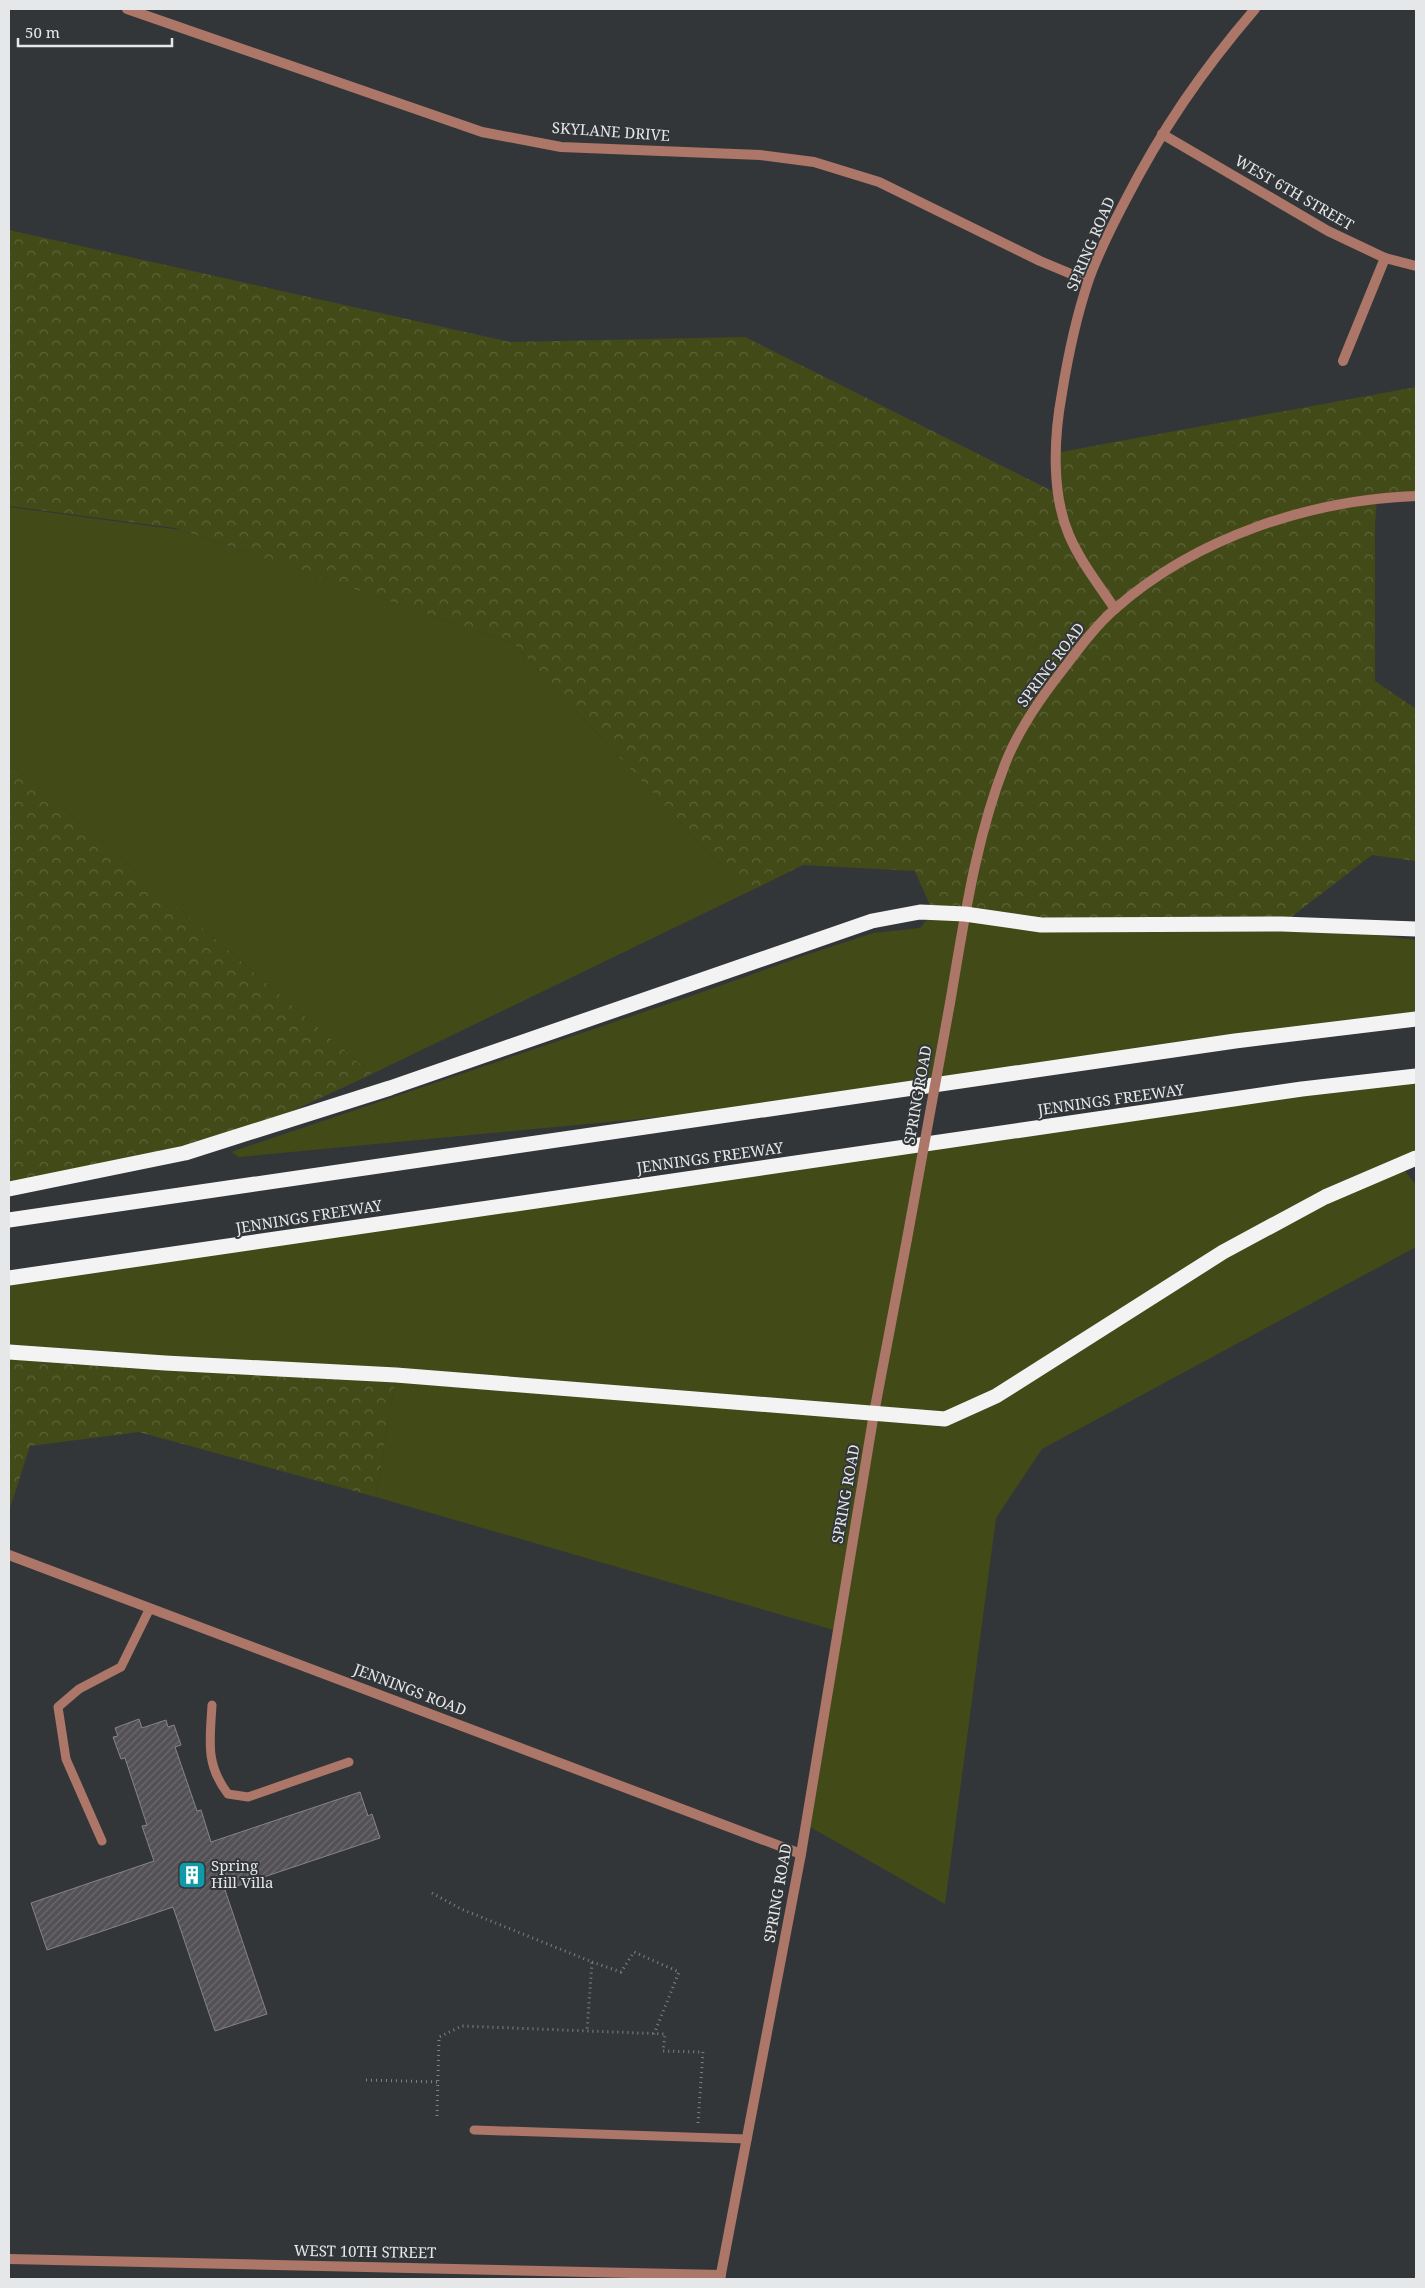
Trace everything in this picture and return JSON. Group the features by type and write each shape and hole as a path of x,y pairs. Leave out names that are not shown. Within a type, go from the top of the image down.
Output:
{"highway":[{"path":"9,1189 142,1164 194,1150 390,1088 872,921 920,912 965,914 1041,925 1282,924 1416,929"},
{"path":"9,1220 1235,1041 1416,1019"},
{"name":"JENNINGS FREEWAY","path":"9,1278 1292,1091 1416,1076"},
{"path":"9,1352 165,1363 396,1374 945,1419 996,1396 1223,1252 1325,1197 1416,1158"}],"street":[{"name":"SKYLANE DRIVE","path":"127,9 482,132 562,147 760,155 814,162 878,182 1032,257 1088,282"},
{"name":"SPRING ROAD","path":"721,2277 801,1854 874,1413 965,914 985,821 1006,763 1045,692 1080,646 1115,608 1068,534 1058,494 1056,461 1059,411 1068,358 1088,282 1114,221 1162,134 1190,90 1255,9"},
{"name":"WEST 6TH STREET","path":"1162,134 1328,232 1385,258 1416,266"},
{"path":"1342,361 1385,258"},
{"path":"1115,608 1188,558 1222,541 1259,527 1331,506 1393,497 1416,496"},
{"name":"JENNINGS ROAD","path":"9,1555 801,1854"},
{"name":"WEST 10TH STREET","path":"9,2259 721,2277"}],"lane":[{"path":"102,1841 66,1759 58,1707 79,1689 121,1667 150,1608"},
{"path":"212,1705 210,1756 216,1780 228,1794 248,1797 349,1762"},
{"path":"474,2130 747,2139"}],"path":[{"path":"432,1893 461,1909 621,1972 634,1952 679,1972 654,2034"},
{"path":"588,2031 592,1962"},
{"path":"437,2116 439,2036 462,2026 665,2034 663,2051 703,2052 698,2123"},
{"path":"366,2080 438,2082"}],"green space":[{"path":"9,230 510,342 745,337 1058,494 1055,453 1416,387 1416,496 1377,499 1375,524 1375,681 1416,709 1416,861 1372,855 1282,924 1104,926 933,912 915,871 803,865 746,893 513,643 175,528 9,506"},
{"path":"9,507 181,530 513,643 746,893 372,1074 9,762"},
{"path":"9,762 372,1074 239,1136 9,1189"},
{"path":"933,912 1282,924 1416,940 1416,1019 839,1100 239,1157 231,1152 873,933 920,928"},
{"path":"1416,1076 1416,1158 1400,1165 1416,1185 1416,1247 1042,1449 996,1518 945,1904 805,1824 837,1631 376,1497 396,1375 9,1352 9,1278"},
{"path":"9,1352 396,1375 376,1497 139,1432 30,1446 9,1511"}],"building":[{"name":"Spring Hill Villa","path":"139,1719 142,1728 166,1720 168,1727 174,1725 181,1745 175,1747 197,1811 201,1810 211,1842 360,1792 368,1816 372,1814 380,1838 225,1890 267,2014 215,2031 173,1907 47,1950 31,1903 154,1861 142,1826 147,1825 125,1758 121,1759 113,1737 118,1736 115,1728"}],"place":[{"name":"Spring Hill Villa","path":"192,1875"}]}
